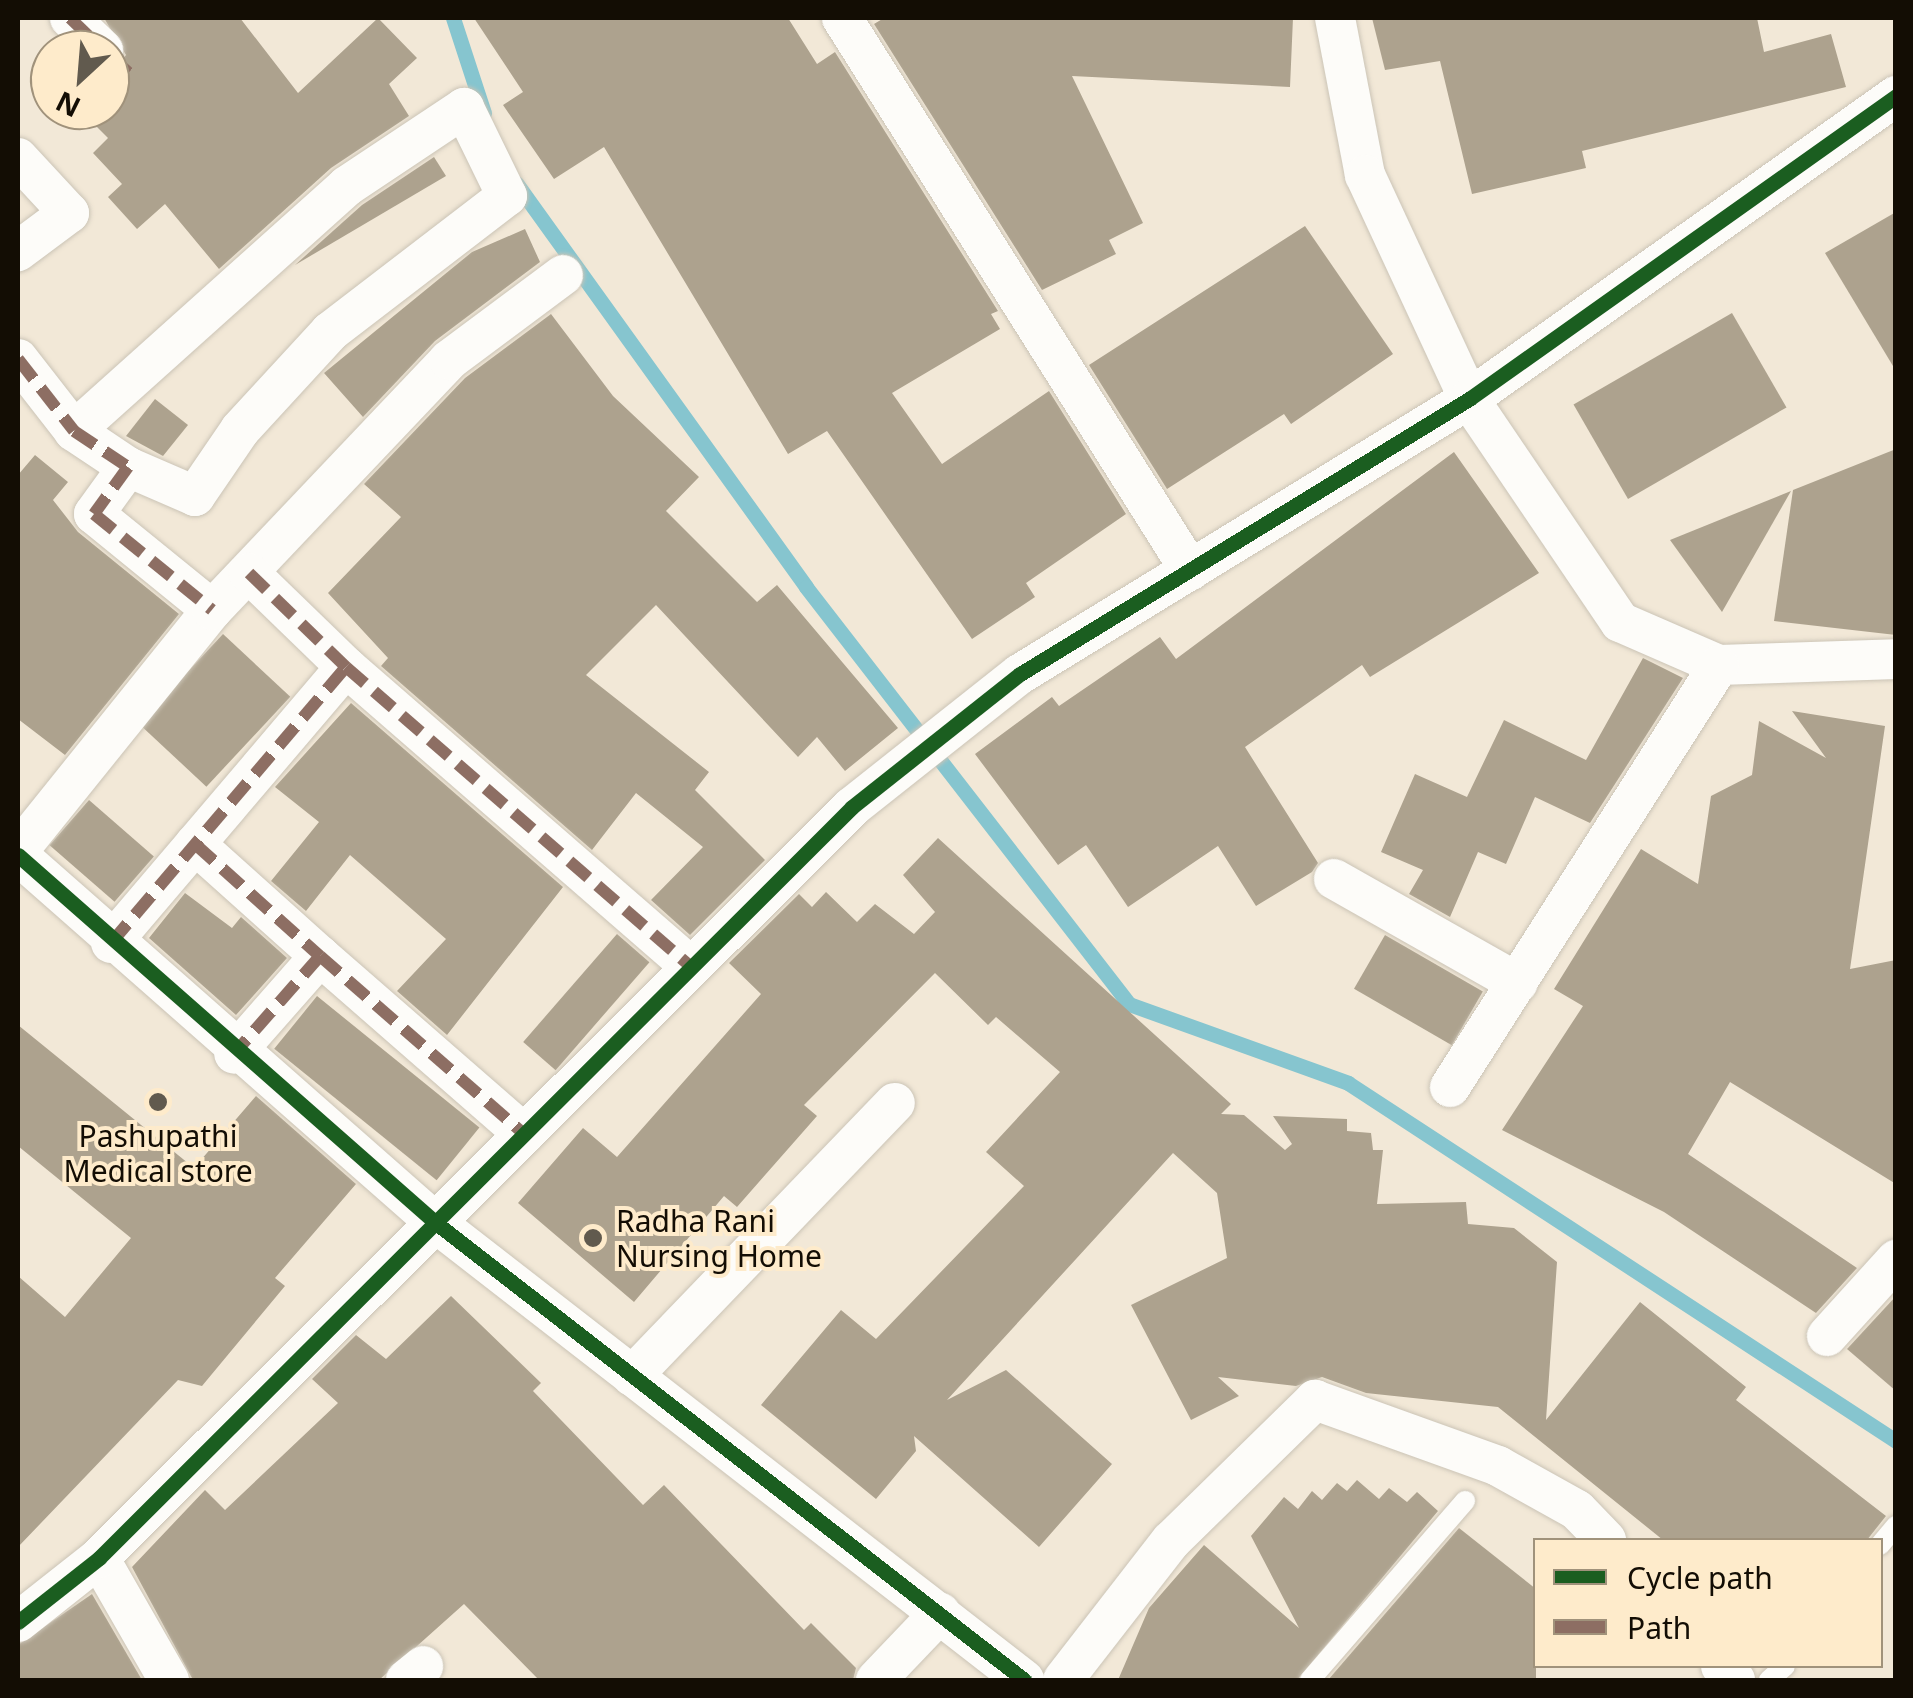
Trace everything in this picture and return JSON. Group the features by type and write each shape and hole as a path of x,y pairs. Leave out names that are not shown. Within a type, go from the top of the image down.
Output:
{"street":[{"path":"842,18 1190,570"},
{"path":"1335,18 1365,174 1470,399 1620,622 1720,665 1896,660"},
{"path":"18,1622 100,1558 852,807 1020,674 1470,399 1896,96"},
{"path":"18,359 74,431 128,468 196,496 240,430 330,332 507,196 464,108 346,186 74,431"},
{"path":"18,158 69,213 18,251"},
{"path":"563,275 448,360 212,610 18,853 234,1054 436,1223 1024,1680"},
{"path":"128,468 94,514 212,610"},
{"path":"250,573 346,667 692,967"},
{"path":"1450,1087 1720,665"},
{"path":"110,942 346,667"},
{"path":"195,844 524,1134"},
{"path":"1334,879 1518,983"},
{"path":"234,1054 320,956"},
{"path":"632,1376 895,1104"},
{"path":"1827,1336 1896,1260"},
{"path":"1063,1680 1172,1542 1315,1400 1498,1466 1577,1510 1604,1538"},
{"path":"100,1558 167,1680"},
{"path":"876,1680 940,1613"}],"lane":[{"path":"1310,1680 1465,1501"}],"building":[{"path":"104,18 240,18 298,93 378,18 417,58 389,84 409,116 331,168 219,269 165,204 137,229 108,197 122,184 93,153 108,138 100,130 130,130 130,30 111,30"},
{"path":"474,18 788,18 817,64 835,52 998,311 991,314 1000,329 892,393 942,464 1049,391 1126,514 1026,583 1035,597 972,639 827,431 788,454 604,147 554,179 503,105 523,92"},
{"path":"884,18 1293,18 1290,87 1072,76 1143,223 1109,240 1116,254 1042,290 874,24"},
{"path":"1372,18 1757,18 1764,52 1831,34 1846,87 1582,151 1586,168 1472,194 1440,61 1385,70"},
{"path":"434,157 446,176 295,265 362,205"},
{"path":"1896,212 1896,371 1825,253"},
{"path":"1305,226 1393,354 1291,424 1284,414 1167,489 1089,365"},
{"path":"525,229 540,262 435,341 363,417 324,373 472,252"},
{"path":"1732,313 1786,407 1628,499 1574,404"},
{"path":"551,314 613,396 699,477 666,511 757,602 777,585 898,728 845,771 817,737 798,757 656,605 586,675 709,772 695,790 765,860 690,935 651,900 703,847 636,793 592,850 381,666 388,658 328,593 401,517 364,484 465,378"},
{"path":"155,399 188,425 163,456 126,436"},
{"path":"1896,449 1896,635 1774,621 1793,490"},
{"path":"1454,452 1539,573 1370,677 1362,665 1245,747 1318,863 1312,872 1256,906 1218,846 1128,907 1086,845 1058,865 975,754 1052,697 1059,706 1160,637 1176,659"},
{"path":"35,455 68,482 53,500 78,532 179,614 65,755 18,719 18,475"},
{"path":"1791,491 1722,612 1670,540"},
{"path":"223,634 290,697 206,787 139,724"},
{"path":"1643,658 1683,678 1590,823 1535,797 1506,864 1478,852 1450,917 1409,894 1423,870 1381,852 1415,774 1467,797 1504,720 1586,760"},
{"path":"351,703 563,887 447,1035 397,991 446,939 350,855 306,911 271,881 319,822 275,787"},
{"path":"1792,711 1885,726 1850,969 1896,960 1896,1184 1730,1082 1688,1154 1857,1268 1816,1313 1664,1212 1502,1130 1583,1006 1554,989 1641,849 1698,884 1711,796 1752,775 1759,721 1826,758"},
{"path":"89,800 154,856 115,902 50,845"},
{"path":"938,838 1231,1104 1221,1114 1244,1115 1285,1150 1292,1144 1273,1116 1347,1119 1347,1131 1371,1133 1373,1150 1383,1150 1377,1204 1466,1202 1468,1224 1514,1228 1557,1262 1546,1420 1640,1302 1746,1387 1736,1400 1886,1516 1869,1538 1661,1538 1498,1407 1366,1393 1322,1377 1296,1386 1218,1377 1239,1396 1191,1420 1131,1305 1227,1258 1217,1193 1173,1153 947,1400 1006,1370 1112,1464 1039,1547 914,1436 916,1451 876,1499 761,1405 841,1310 876,1339 1024,1186 986,1152 1060,1072 996,1017 988,1025 935,973 804,1105 817,1116 737,1207 724,1196 634,1302 518,1203 583,1128 617,1157 761,994 729,963 799,894 812,907 826,892 857,922 875,904 914,934 935,912 903,875"},
{"path":"185,893 232,928 241,917 287,958 236,1015 149,938"},
{"path":"617,934 649,962 556,1070 523,1042"},
{"path":"1385,935 1483,992 1452,1045 1354,989"},
{"path":"317,996 479,1128 437,1180 274,1049"},
{"path":"18,1025 194,1168 256,1096 356,1184 275,1278 285,1286 202,1386 178,1380 18,1547 18,1276 65,1317 131,1238 18,1146"},
{"path":"451,1296 541,1383 533,1391 643,1505 664,1485 804,1630 811,1623 856,1668 853,1680 539,1680 464,1604 379,1680 193,1680 132,1567 205,1490 225,1510 338,1403 312,1379 356,1335 386,1359"},
{"path":"1896,1296 1896,1391 1847,1349"},
{"path":"1357,1480 1379,1499 1389,1488 1407,1502 1417,1492 1438,1511 1297,1680 1118,1680 1149,1608 1204,1545 1299,1628 1251,1536 1284,1497 1298,1509 1312,1491 1322,1500 1337,1483 1347,1491"},
{"path":"1459,1528 1533,1587 1536,1680 1328,1680"},
{"path":"92,1594 142,1680 18,1680 18,1645"}],"waterway":[{"path":"453,18 484,113"},
{"path":"516,183 806,587 1129,1004 1348,1083 1896,1441"}],"marked path":[{"path":"70,18 82,30"},
{"path":"18,359 74,431 128,467 94,514 212,610"},
{"path":"111,943 346,667 249,573"},
{"path":"346,667 691,967"},
{"path":"195,844 320,956 234,1054"},
{"path":"320,956 524,1134"}],"cycle path":[{"path":"18,1622 99,1558 852,807 1020,674 1469,399 1896,96"},
{"path":"18,855 436,1223 1024,1680"}],"place":[{"name":"Pashupathi Medical store","path":"158,1102"},
{"name":"Radha Rani Nursing Home","path":"593,1238"}]}
